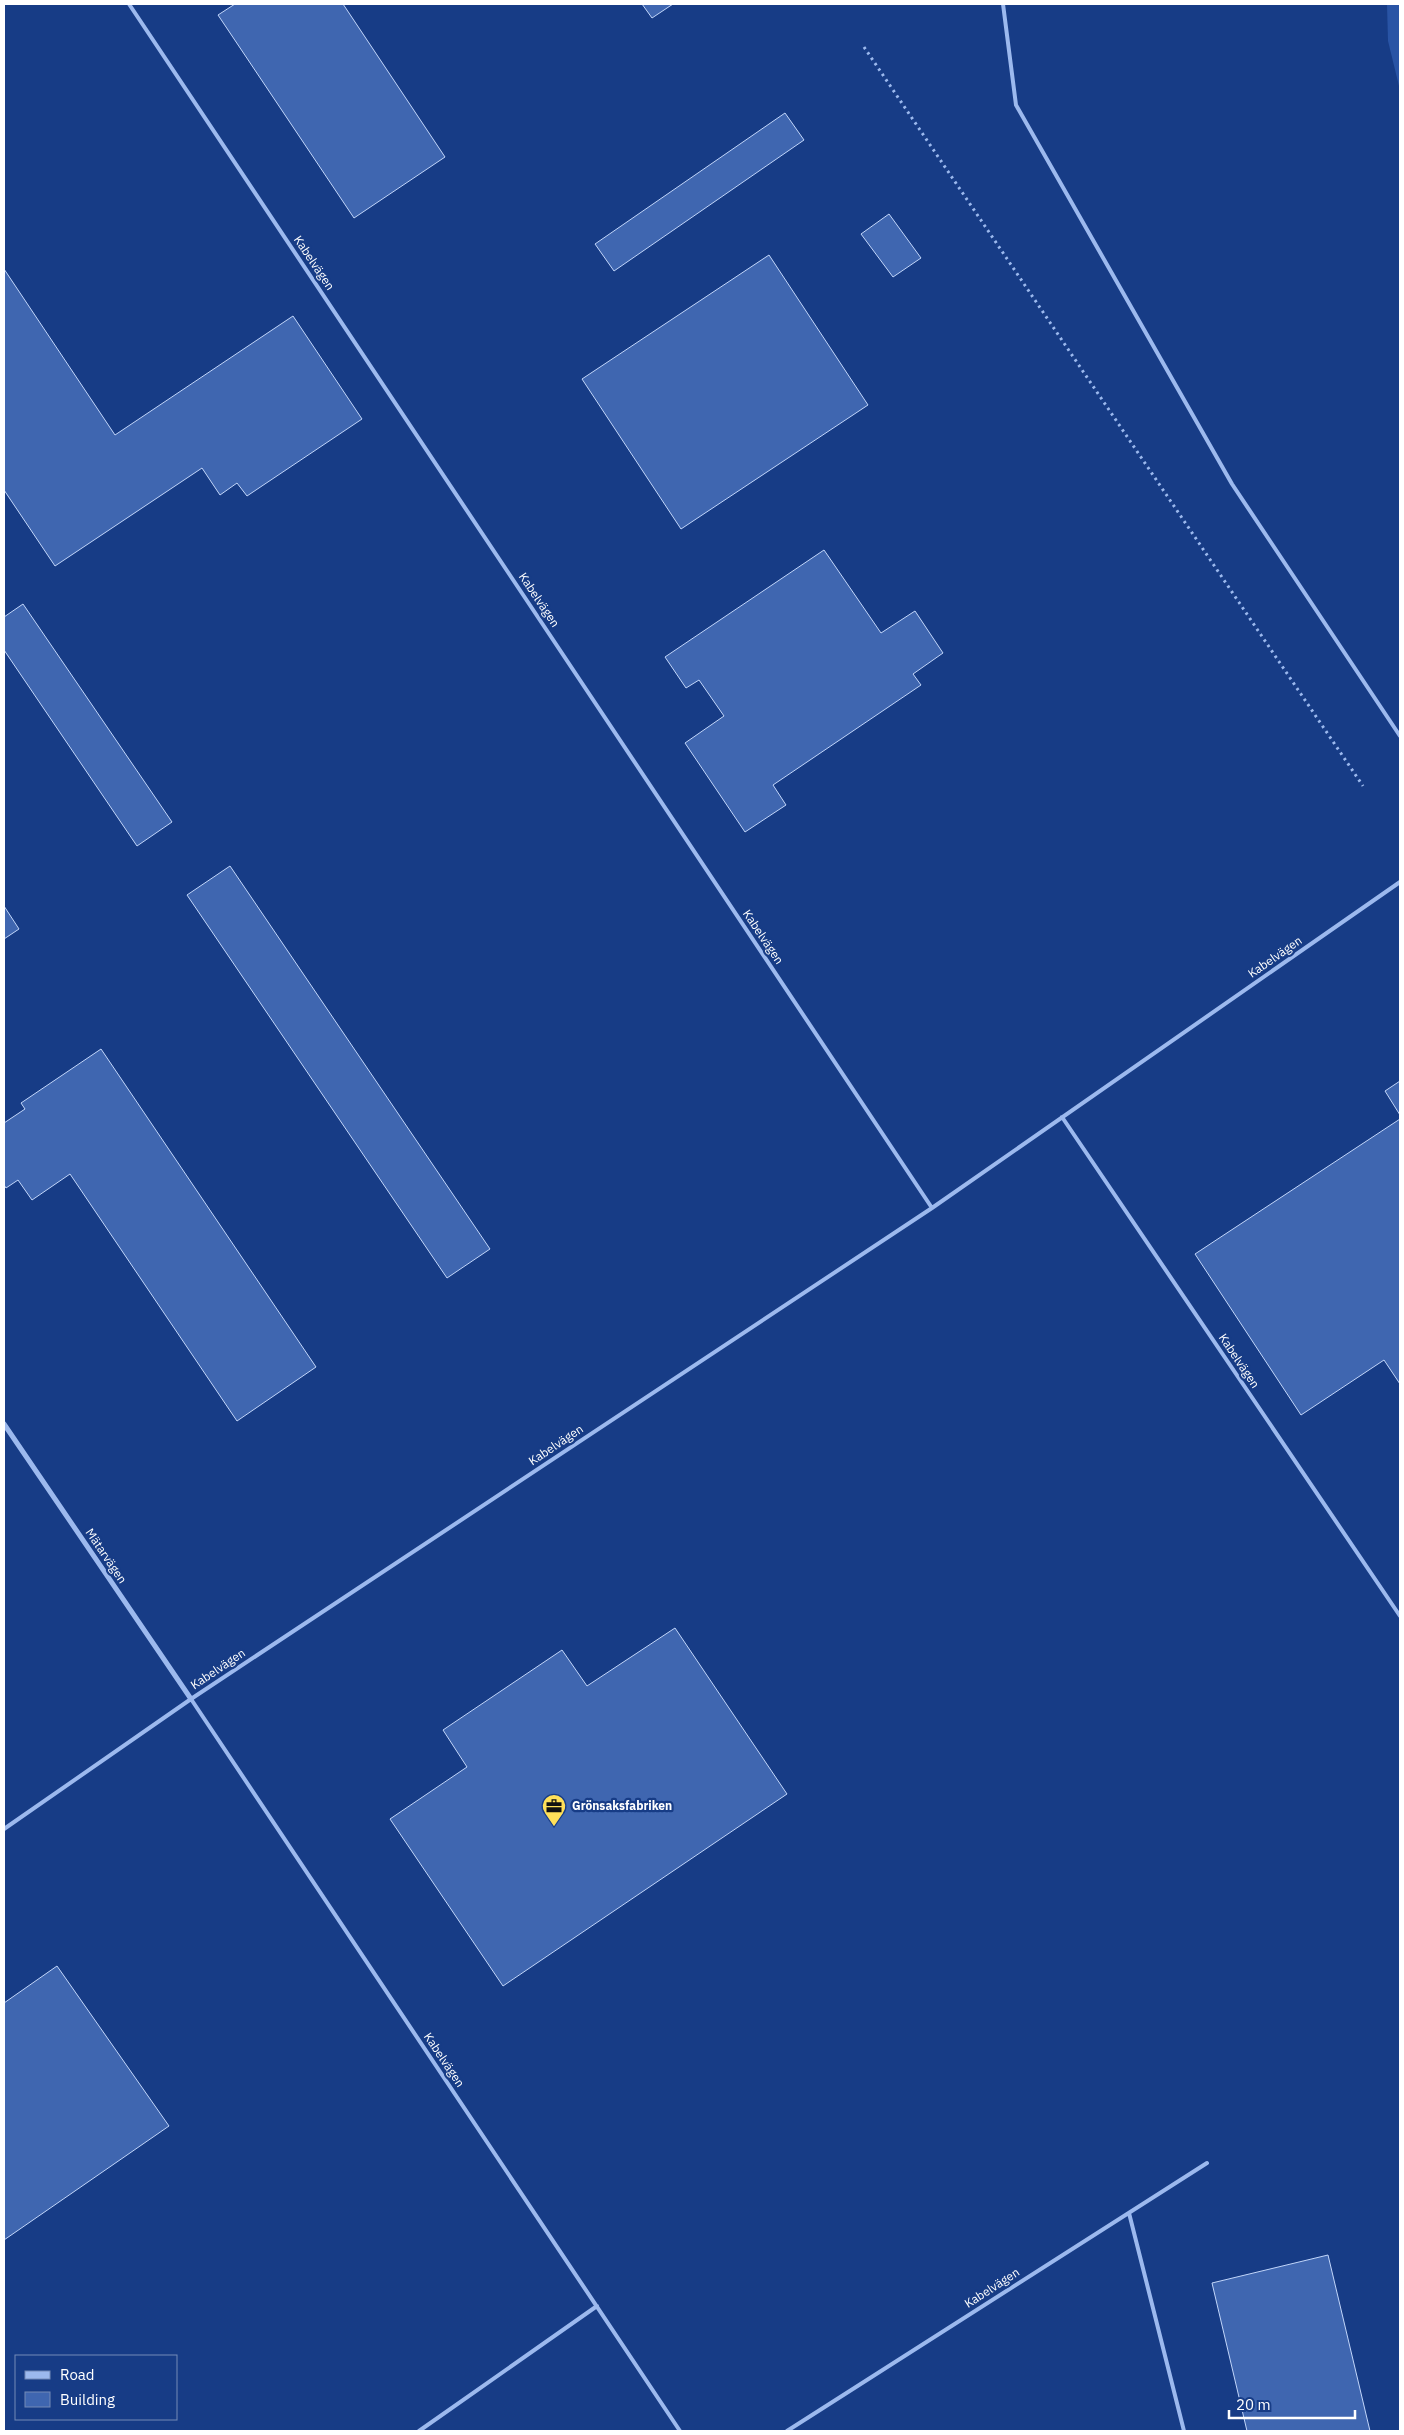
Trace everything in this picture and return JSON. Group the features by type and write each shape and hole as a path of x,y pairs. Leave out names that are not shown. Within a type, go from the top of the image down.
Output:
{"street":[{"name":"Mätarvägen","path":"4,1424 191,1700"}],"lane":[{"name":"Kabelvägen","path":"129,4 932,1208"},
{"path":"1003,4 1016,105 1232,484 1400,736"},
{"name":"Kabelvägen","path":"4,1830 191,1700 932,1208 1400,882"},
{"name":"Kabelvägen","path":"1062,1117 1400,1616"},
{"name":"Kabelvägen","path":"191,1700 680,2431"},
{"name":"Kabelvägen","path":"787,2431 1207,2163"},
{"path":"1129,2213 1184,2431"},
{"path":"419,2431 597,2306"}],"path":[{"path":"864,47 1363,786"}],"shaded area":[{"path":"1387,4 1400,4 1400,90 1388,41"}],"building":[{"path":"235,4 343,4 445,157 354,218 218,15"},
{"path":"642,4 673,4 652,18"},
{"path":"785,113 804,140 614,271 595,244"},
{"path":"889,214 921,258 893,277 861,234"},
{"path":"769,255 868,405 681,529 582,379"},
{"path":"4,269 115,435 293,316 362,419 247,496 237,483 220,495 202,468 55,566 4,490"},
{"path":"824,550 881,633 915,611 943,653 913,674 921,685 773,785 786,805 745,832 685,743 724,716 699,680 686,688 665,657"},
{"path":"23,604 172,822 137,846 4,650 4,617"},
{"path":"230,866 490,1249 447,1278 187,895"},
{"path":"4,906 19,929 4,939"},
{"path":"101,1049 316,1367 237,1421 70,1174 32,1200 18,1180 6,1188 4,1185 4,1123 25,1109 21,1103"},
{"path":"1400,1081 1400,1115 1385,1091"},
{"path":"1400,1119 1400,1384 1384,1360 1301,1415 1195,1254"},
{"path":"675,1628 787,1794 503,1986 390,1819 467,1767 443,1730 562,1650 587,1686"},
{"path":"57,1966 169,2126 4,2240 4,2003"},
{"path":"1328,2255 1370,2431 1247,2431 1212,2283"}],"place":[{"name":"Grönsaksfabriken","path":"554,1827"}]}
